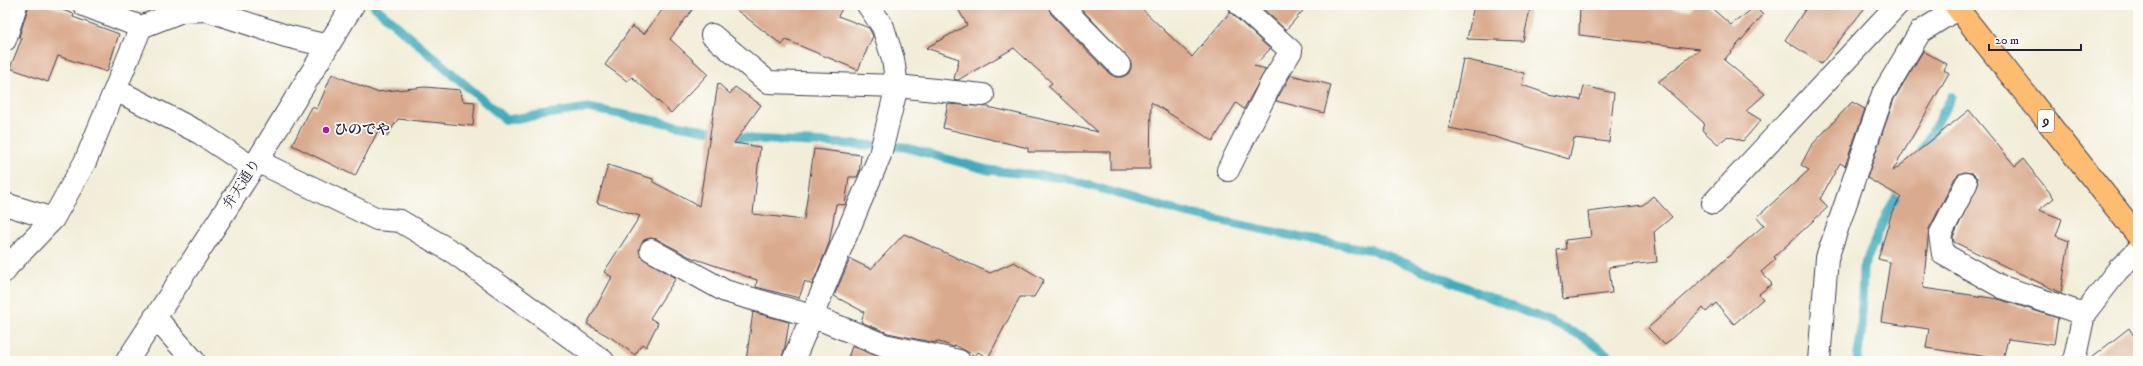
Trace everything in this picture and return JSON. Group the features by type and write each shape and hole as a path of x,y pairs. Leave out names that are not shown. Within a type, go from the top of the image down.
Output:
{"main road":[{"name":"9","path":"1958,6 2138,236"}],"street":[{"path":"5,40 16,5"},
{"path":"84,5 141,27 182,11 207,10 286,36 328,46"},
{"name":"弁天通り","path":"127,361 255,165 352,5"},
{"path":"793,361 883,145 897,86 893,59 883,27 868,5"},
{"path":"1060,5 1119,65"},
{"path":"1228,170 1272,82 1291,50 1240,5"},
{"path":"1713,203 1897,5"},
{"path":"1819,361 1826,258 1883,94 1920,32 1958,6"},
{"path":"5,272 6,267 53,219 85,162 141,27"},
{"path":"712,35 768,82 897,86 983,95"},
{"path":"116,90 200,133 255,165 377,219 400,222 456,254 603,361"},
{"path":"1966,184 1940,235 1943,254 2002,287 2084,314"},
{"path":"5,204 53,219"},
{"path":"651,250 725,291 812,316 884,345 959,361"},
{"path":"2074,361 2084,314 2118,270 2138,250"},
{"path":"155,317 194,361"}],"building":[{"path":"29,5 47,5 74,14 73,17 119,34 107,72 58,56 48,82 10,68 22,38 19,37"},
{"path":"666,5 696,5 670,39 708,74 671,113 632,77 627,81 605,65 632,26 644,34"},
{"path":"730,5 844,5 838,16 869,28 873,36 858,70 786,40 782,45"},
{"path":"956,5 1048,5 1051,14 1110,74 1116,77 1122,77 1128,74 1131,68 1131,62 1078,5 1138,5 1192,57 1230,12 1270,49 1254,66 1266,69 1244,109 1236,103 1213,141 1151,102 1150,169 1110,169 1110,152 1028,152 1028,148 943,128 948,104 988,107 1098,132 1048,86 1052,83 1014,48 958,80 954,79 959,59 926,48 967,25"},
{"path":"1259,5 1308,5 1286,30"},
{"path":"1474,5 1531,5 1523,41 1467,39"},
{"path":"1580,5 1641,5 1690,10 1694,5 1708,5 1731,25 1755,7 1763,15 1724,60 1765,94 1746,111 1761,120 1743,141 1728,136 1718,144 1702,130 1704,123 1658,82 1700,49 1579,35"},
{"path":"1808,5 1867,5 1821,64 1785,40"},
{"path":"1923,51 1947,64 1944,70 1949,73 1892,172 1969,110 2015,166 2023,159 2054,198 2039,210 2062,219 2056,236 2069,241 2061,293 1954,242 1953,237 1978,184 1977,178 1972,173 1965,172 1959,174 1955,178 1929,229 1923,288 1998,299 2058,318 2054,345 2008,339 2003,359 1926,348 1929,329 1881,322 1890,262 1878,259 1892,212 1901,197 1867,178 1894,99"},
{"path":"1463,59 1524,73 1522,85 1548,94 1581,100 1584,86 1614,93 1609,142 1574,138 1569,159 1495,137 1449,128"},
{"path":"332,74 376,92 425,87 460,90 463,101 475,102 473,126 398,119 387,136 378,131 355,176 292,145 312,107 317,109"},
{"path":"1291,75 1331,85 1324,113 1276,101"},
{"path":"718,83 730,94 735,87 761,105 734,143 760,147 753,214 804,220 814,149 861,155 859,173 857,177 849,177 845,205 836,204 829,243 812,285 805,281 799,298 756,287 757,280 690,257 657,239 650,238 644,240 639,250 641,257 676,278 650,318 658,323 646,347 642,344 635,355 613,339 587,324 612,277 604,272 640,216 597,203 608,165 653,179 653,182 699,206"},
{"path":"1852,102 1865,109 1845,166 1840,163 1820,199 1828,207 1774,257 1776,259 1761,272 1772,284 1759,294 1763,299 1734,324 1716,303 1706,312 1703,308 1665,345 1648,328 1764,225 1757,217 1809,170 1801,165 1811,146"},
{"path":"1653,196 1672,217 1654,232 1657,262 1609,267 1612,293 1563,299 1557,250 1566,249 1565,240 1591,237 1588,212 1643,205"},
{"path":"904,234 990,273 1014,262 1044,280 1034,297 1020,297 988,358 978,352 975,356 955,345 954,347 936,341 936,343 888,333 861,322 864,312 834,296 850,259 871,269"},
{"path":"753,312 789,322 781,361 746,361"},
{"path":"2129,328 2138,342 2138,361 2087,361"},
{"path":"852,346 879,357 899,361 847,361"}],"waterway":[{"path":"374,6 506,120 588,108 752,139 904,147 988,170 1064,178 1181,212 1307,239 1373,250 1551,322 1584,337 1608,355 1606,361"},
{"path":"1919,156 1952,96"},
{"path":"1857,361 1861,334 1863,268 1887,213 1903,185"}],"place":[{"name":"ひのでや","path":"326,130"}]}
